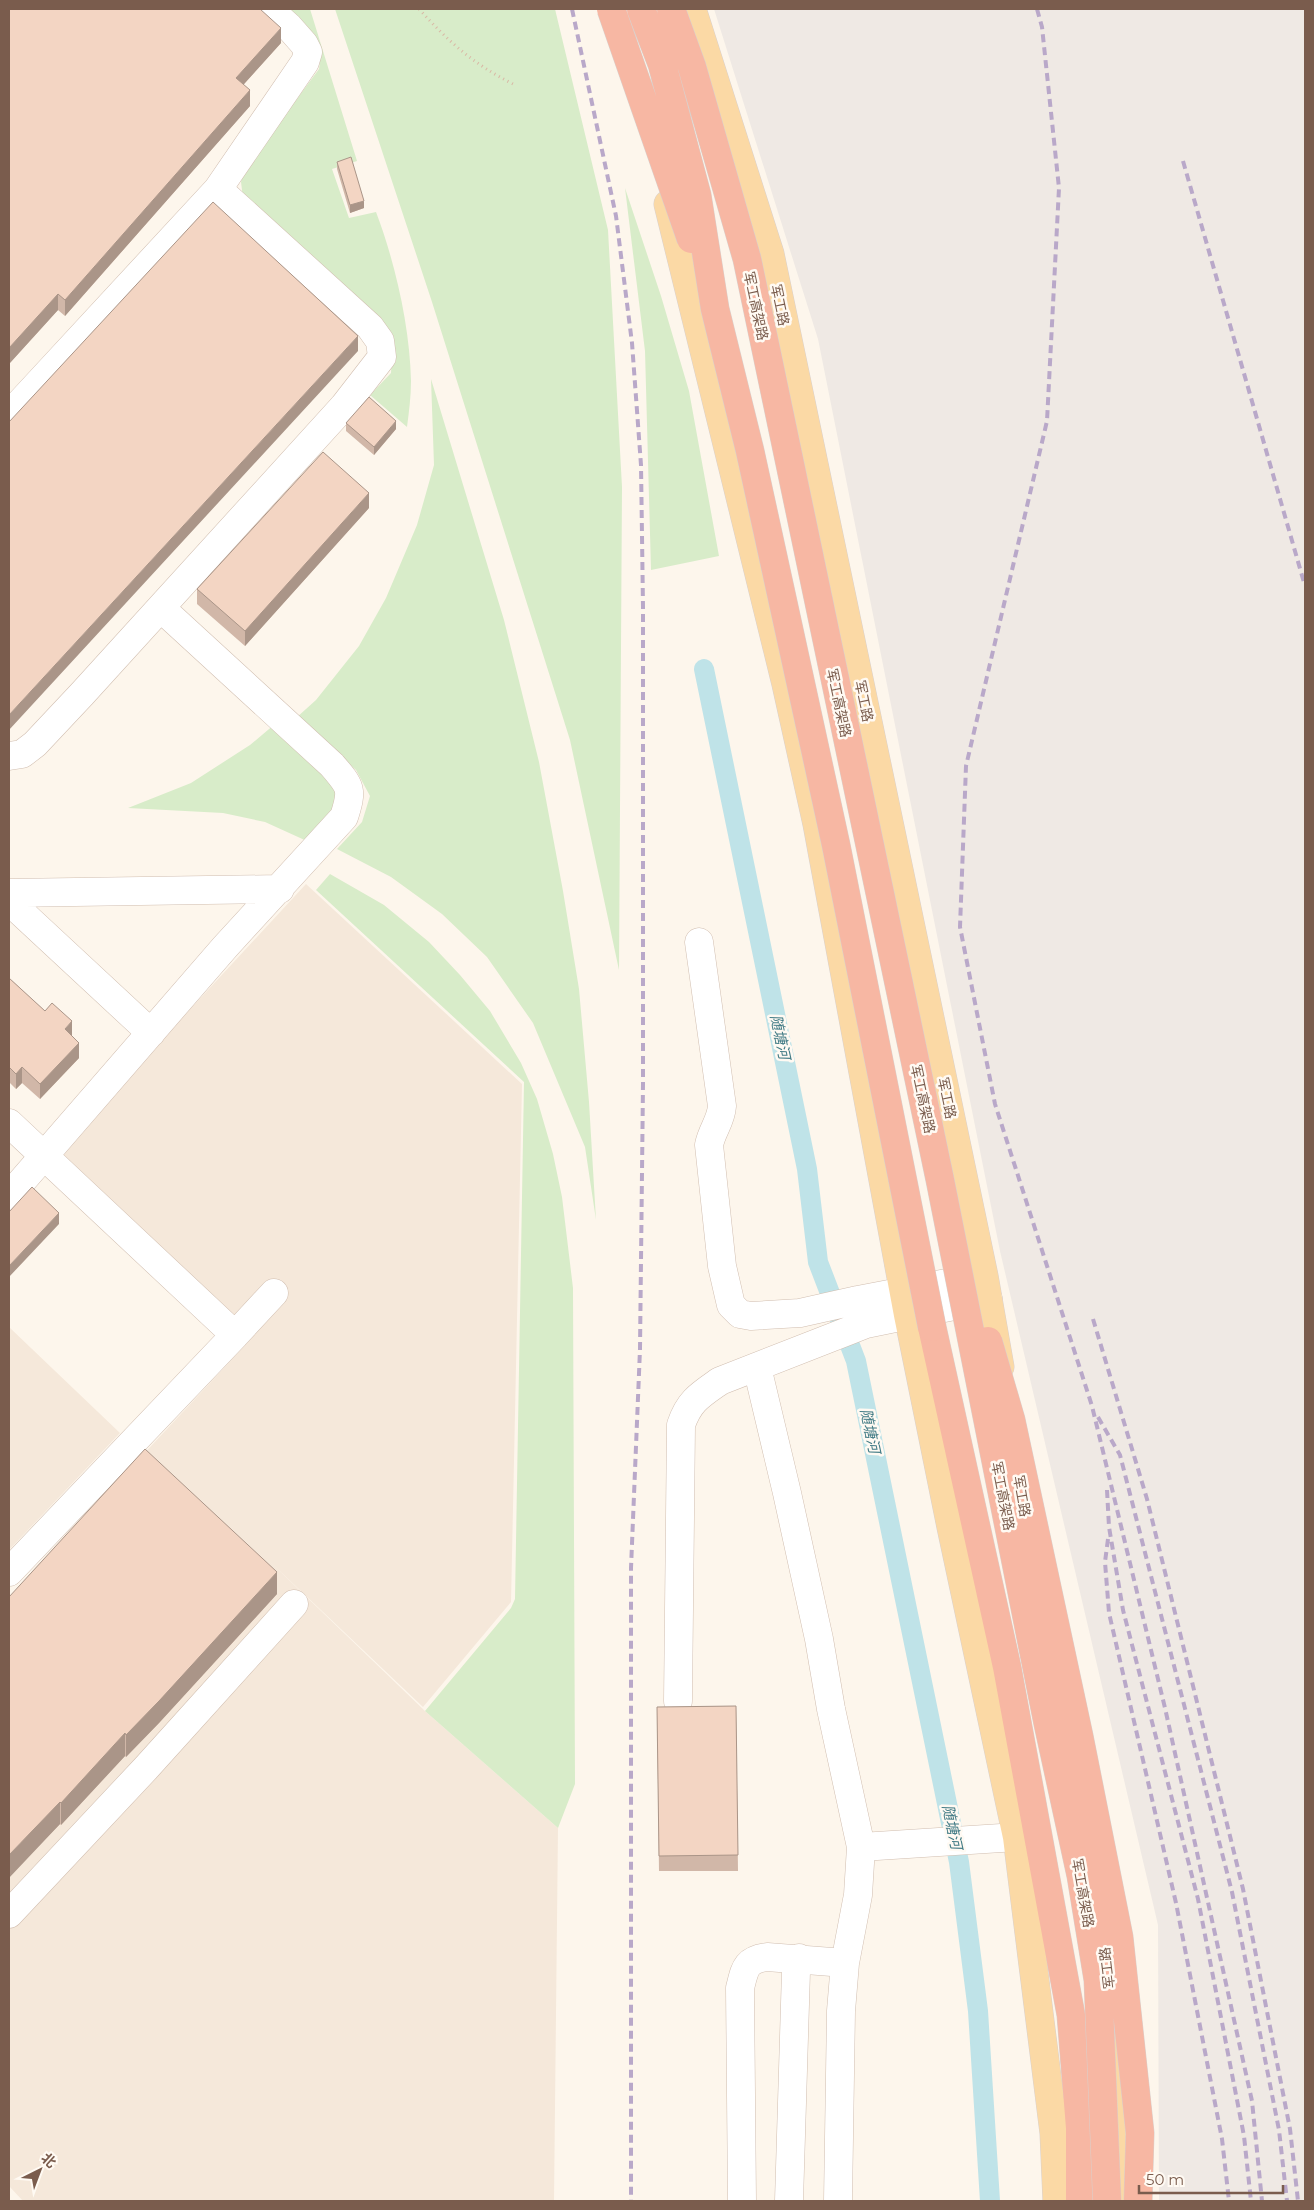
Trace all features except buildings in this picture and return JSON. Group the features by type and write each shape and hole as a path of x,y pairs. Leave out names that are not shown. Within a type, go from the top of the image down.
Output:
{"highway":[{"path":"611,9 715,308"},
{"path":"642,9 662,64 696,195 715,308 750,451 832,826 932,1327 1007,1667 1071,2015 1080,2128 1080,2201"},
{"name":"军工高架路","path":"671,9 692,67 747,260 940,1180 1046,1715 1082,1876 1098,1980 1107,2201"},
{"path":"940,1180 1012,1420 1079,1736 1119,1937 1140,2133 1138,2201"}],"main road":[{"path":"618,9 635,68 792,712 817,824 950,1528 1017,1837 1054,2133 1057,2201"},
{"name":"军工路","path":"692,9 770,254 986,1287 1056,1696 1095,1865 1120,2085 1120,2201"}],"street":[{"path":"9,415 218,189 305,62 308,52 294,33 269,9"},
{"path":"9,756 22,754 35,744 162,609 344,406 382,357 380,342 370,327 218,189"},
{"path":"9,1196 50,1160 151,1033 225,947 344,817 350,798 348,783 332,765 162,609"},
{"path":"9,893 280,889"},
{"path":"9,901 151,1033"},
{"path":"699,942 722,1106 722,1116 711,1132 709,1145 722,1266 731,1305 740,1314 751,1316 862,1312 986,1287"},
{"path":"9,1122 235,1335"},
{"path":"9,1572 274,1293"},
{"path":"678,1701 681,1425 686,1409 703,1393 720,1381 816,1344 862,1312"},
{"path":"757,1367 819,1639 831,1709 861,1847 858,1895 845,1963 841,2011 838,2201"},
{"path":"9,1914 146,1768 294,1604"},
{"path":"861,1847 1017,1837"},
{"path":"742,2201 740,1988 745,1967 754,1959 799,1958 845,1963"},
{"path":"789,2201 796,1971 799,1958"}],"path":[{"path":"419,9 446,38 476,64 515,85"}],"shaded area":[{"path":"714,9 1305,9 1305,2201 1159,2201 1158,1925 1000,1251 818,339"},
{"path":"306,884 522,1084 511,1602 423,1707 264,1556 425,1711 558,1828 554,2201 23,2201 9,2186 9,1598 252,1338 64,1155 70,1139"},
{"path":"9,1327 120,1433 9,1550"}],"green space":[{"path":"282,9 310,9 357,161 332,169 349,218 376,212 383,231 395,273 408,339 411,392 407,427 370,395 391,373 392,352 243,198 241,182 245,169 319,69 321,53"},
{"path":"335,9 555,9 608,230 622,487 619,970 570,740 432,302"},
{"path":"625,188 661,296 689,391 719,556 651,570 645,351"},
{"path":"431,379 504,620 539,762 579,989 589,1102 596,1220 585,1147 533,1023 487,957 442,914 391,877 337,849 362,822 370,796 356,770 296,718 316,700 359,646 386,598 417,525 434,465"},
{"path":"275,724 338,783 337,810 309,842 265,822 223,813 128,808 191,783 250,745"},
{"path":"330,874 384,905 429,942 490,1011 521,1063 537,1099 553,1154 562,1197 573,1288 575,1784 558,1828 425,1711 511,1608 515,1599 524,1082 316,890"}],"waterway":[{"name":"随塘河","path":"704,669 807,1169 818,1262 856,1361 959,1862 978,2011 990,2201"}],"railway":[{"path":"572,9 616,216 632,343 641,465 643,607 643,1084 640,1349 631,1568 631,2201"},
{"path":"1037,9 1042,27 1059,188 1047,421 966,766 960,927 995,1104 1092,1406 1165,1708 1252,2101 1262,2201"},
{"path":"1183,161 1305,586"},
{"path":"1093,1319 1147,1499 1243,1889 1290,2129 1298,2201"},
{"path":"1098,1417 1120,1455 1232,1892 1279,2130 1287,2201"},
{"path":"1107,1490 1109,1527 1123,1610 1198,1899 1244,2136 1251,2201"},
{"path":"1108,1539 1105,1562 1109,1613 1176,1903 1222,2139 1229,2201"}]}
